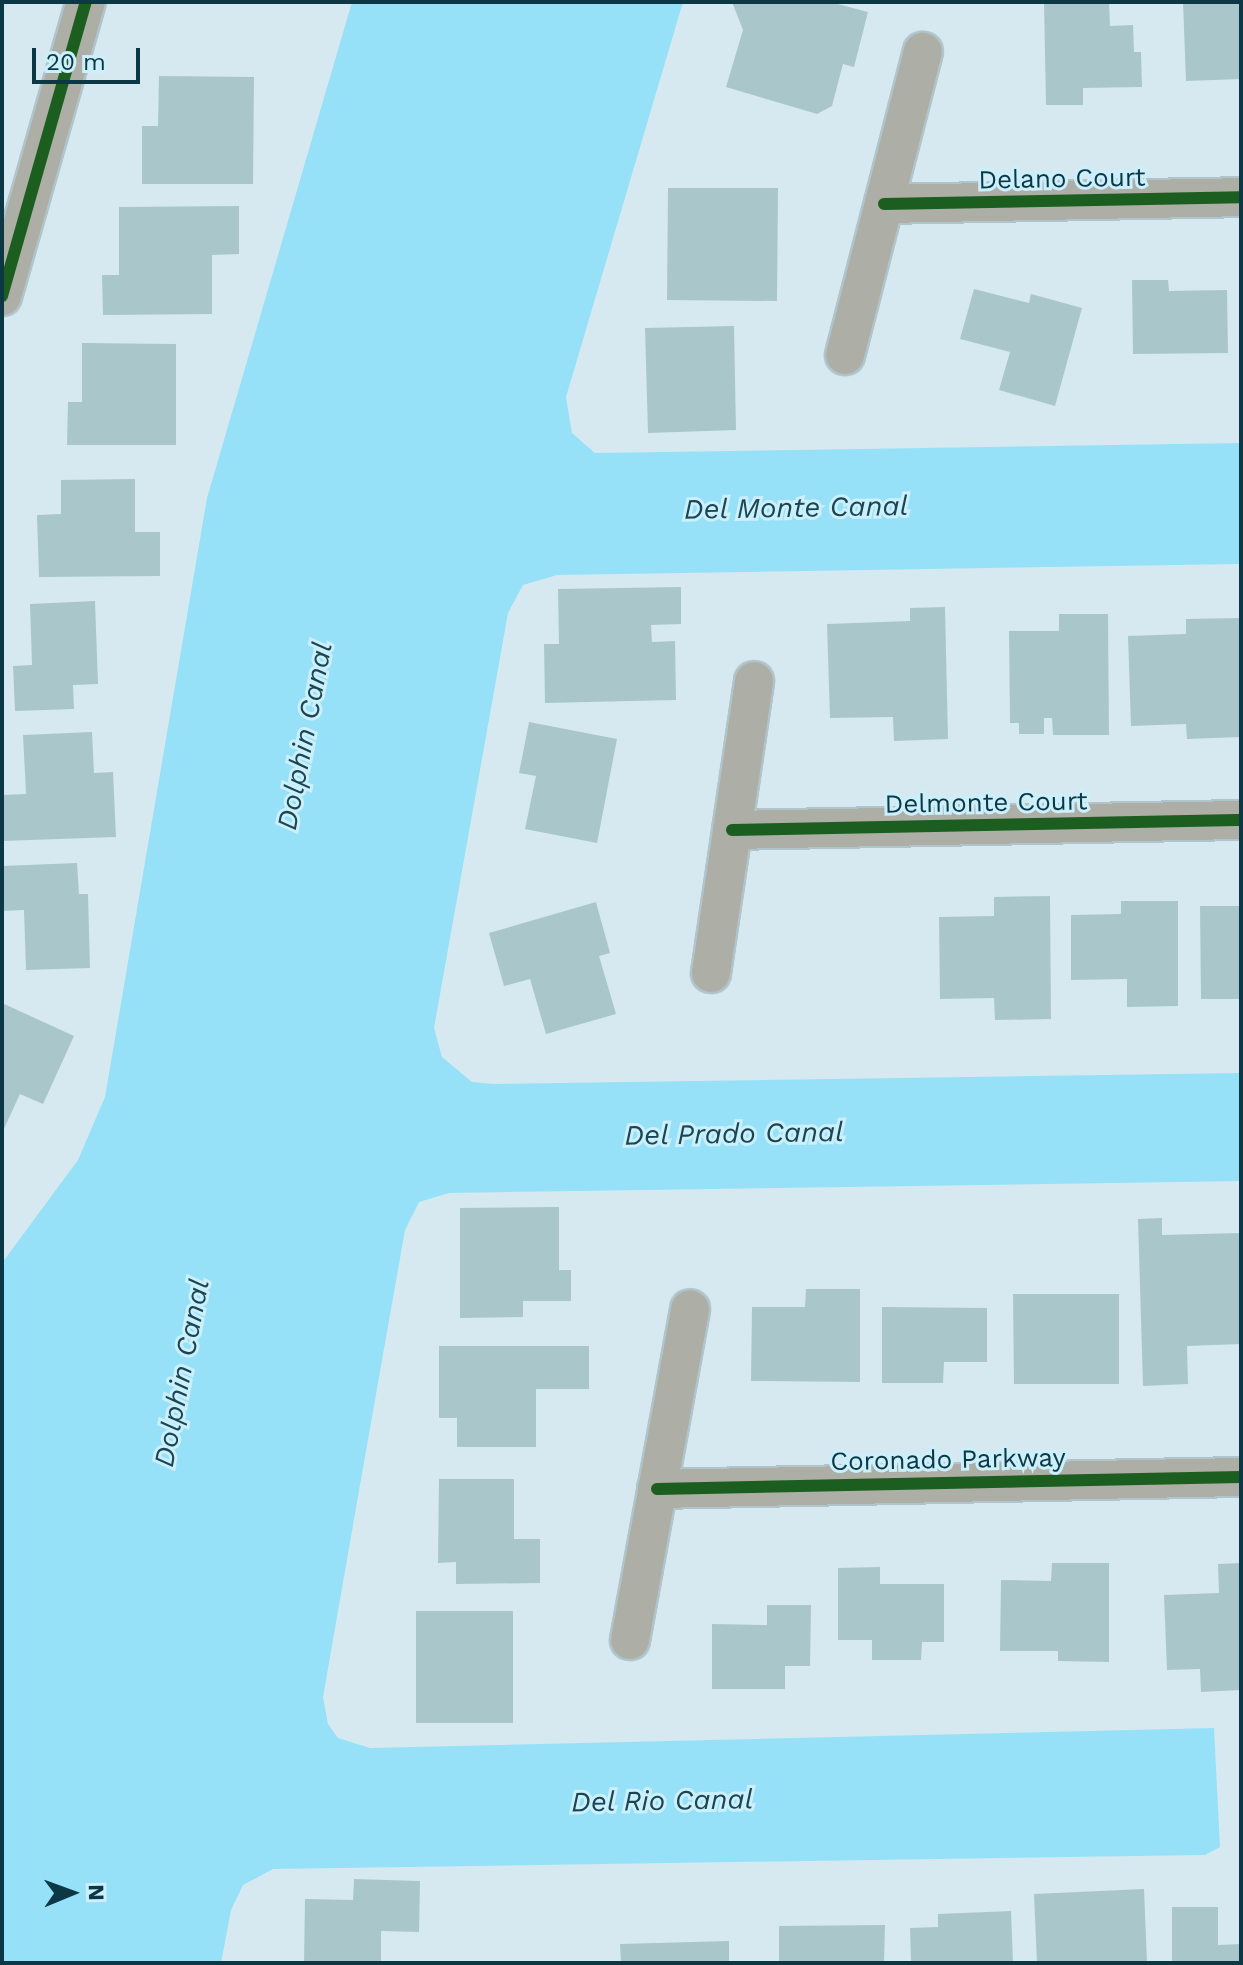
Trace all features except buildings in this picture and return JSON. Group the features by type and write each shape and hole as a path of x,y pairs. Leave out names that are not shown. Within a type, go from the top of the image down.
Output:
{"street":[{"path":"2,296 86,2"},
{"path":"845,355 923,52"},
{"name":"Delano Court","path":"884,204 1241,197"},
{"path":"711,973 754,681"},
{"name":"Delmonte Court","path":"732,830 1241,820"},
{"path":"630,1640 690,1309"},
{"name":"Coronado Parkway","path":"657,1489 1241,1477"}],"water":[{"path":"352,2 683,2 566,397 572,433 595,453 1241,443 1241,564 557,575 523,585 508,613 434,1028 442,1057 472,1082 493,1084 1241,1073 1241,1181 449,1193 419,1202 405,1230 323,1697 328,1724 338,1738 370,1748 1214,1728 1220,1847 1205,1855 273,1869 243,1885 231,1910 221,1963 2,1963 2,1263 78,1160 105,1097 207,498"}],"cycle path":[{"path":"2,296 86,2"},
{"path":"884,204 1241,197"},
{"path":"732,830 1241,820"},
{"path":"657,1489 1241,1477"}],"water label":[{"name":"Del Monte Canal","path":"796,508"},
{"name":"Dolphin Canal","path":"305,736"},
{"name":"Del Prado Canal","path":"734,1134"},
{"name":"Dolphin Canal","path":"182,1373"},
{"name":"Del Rio Canal","path":"662,1801"}]}
